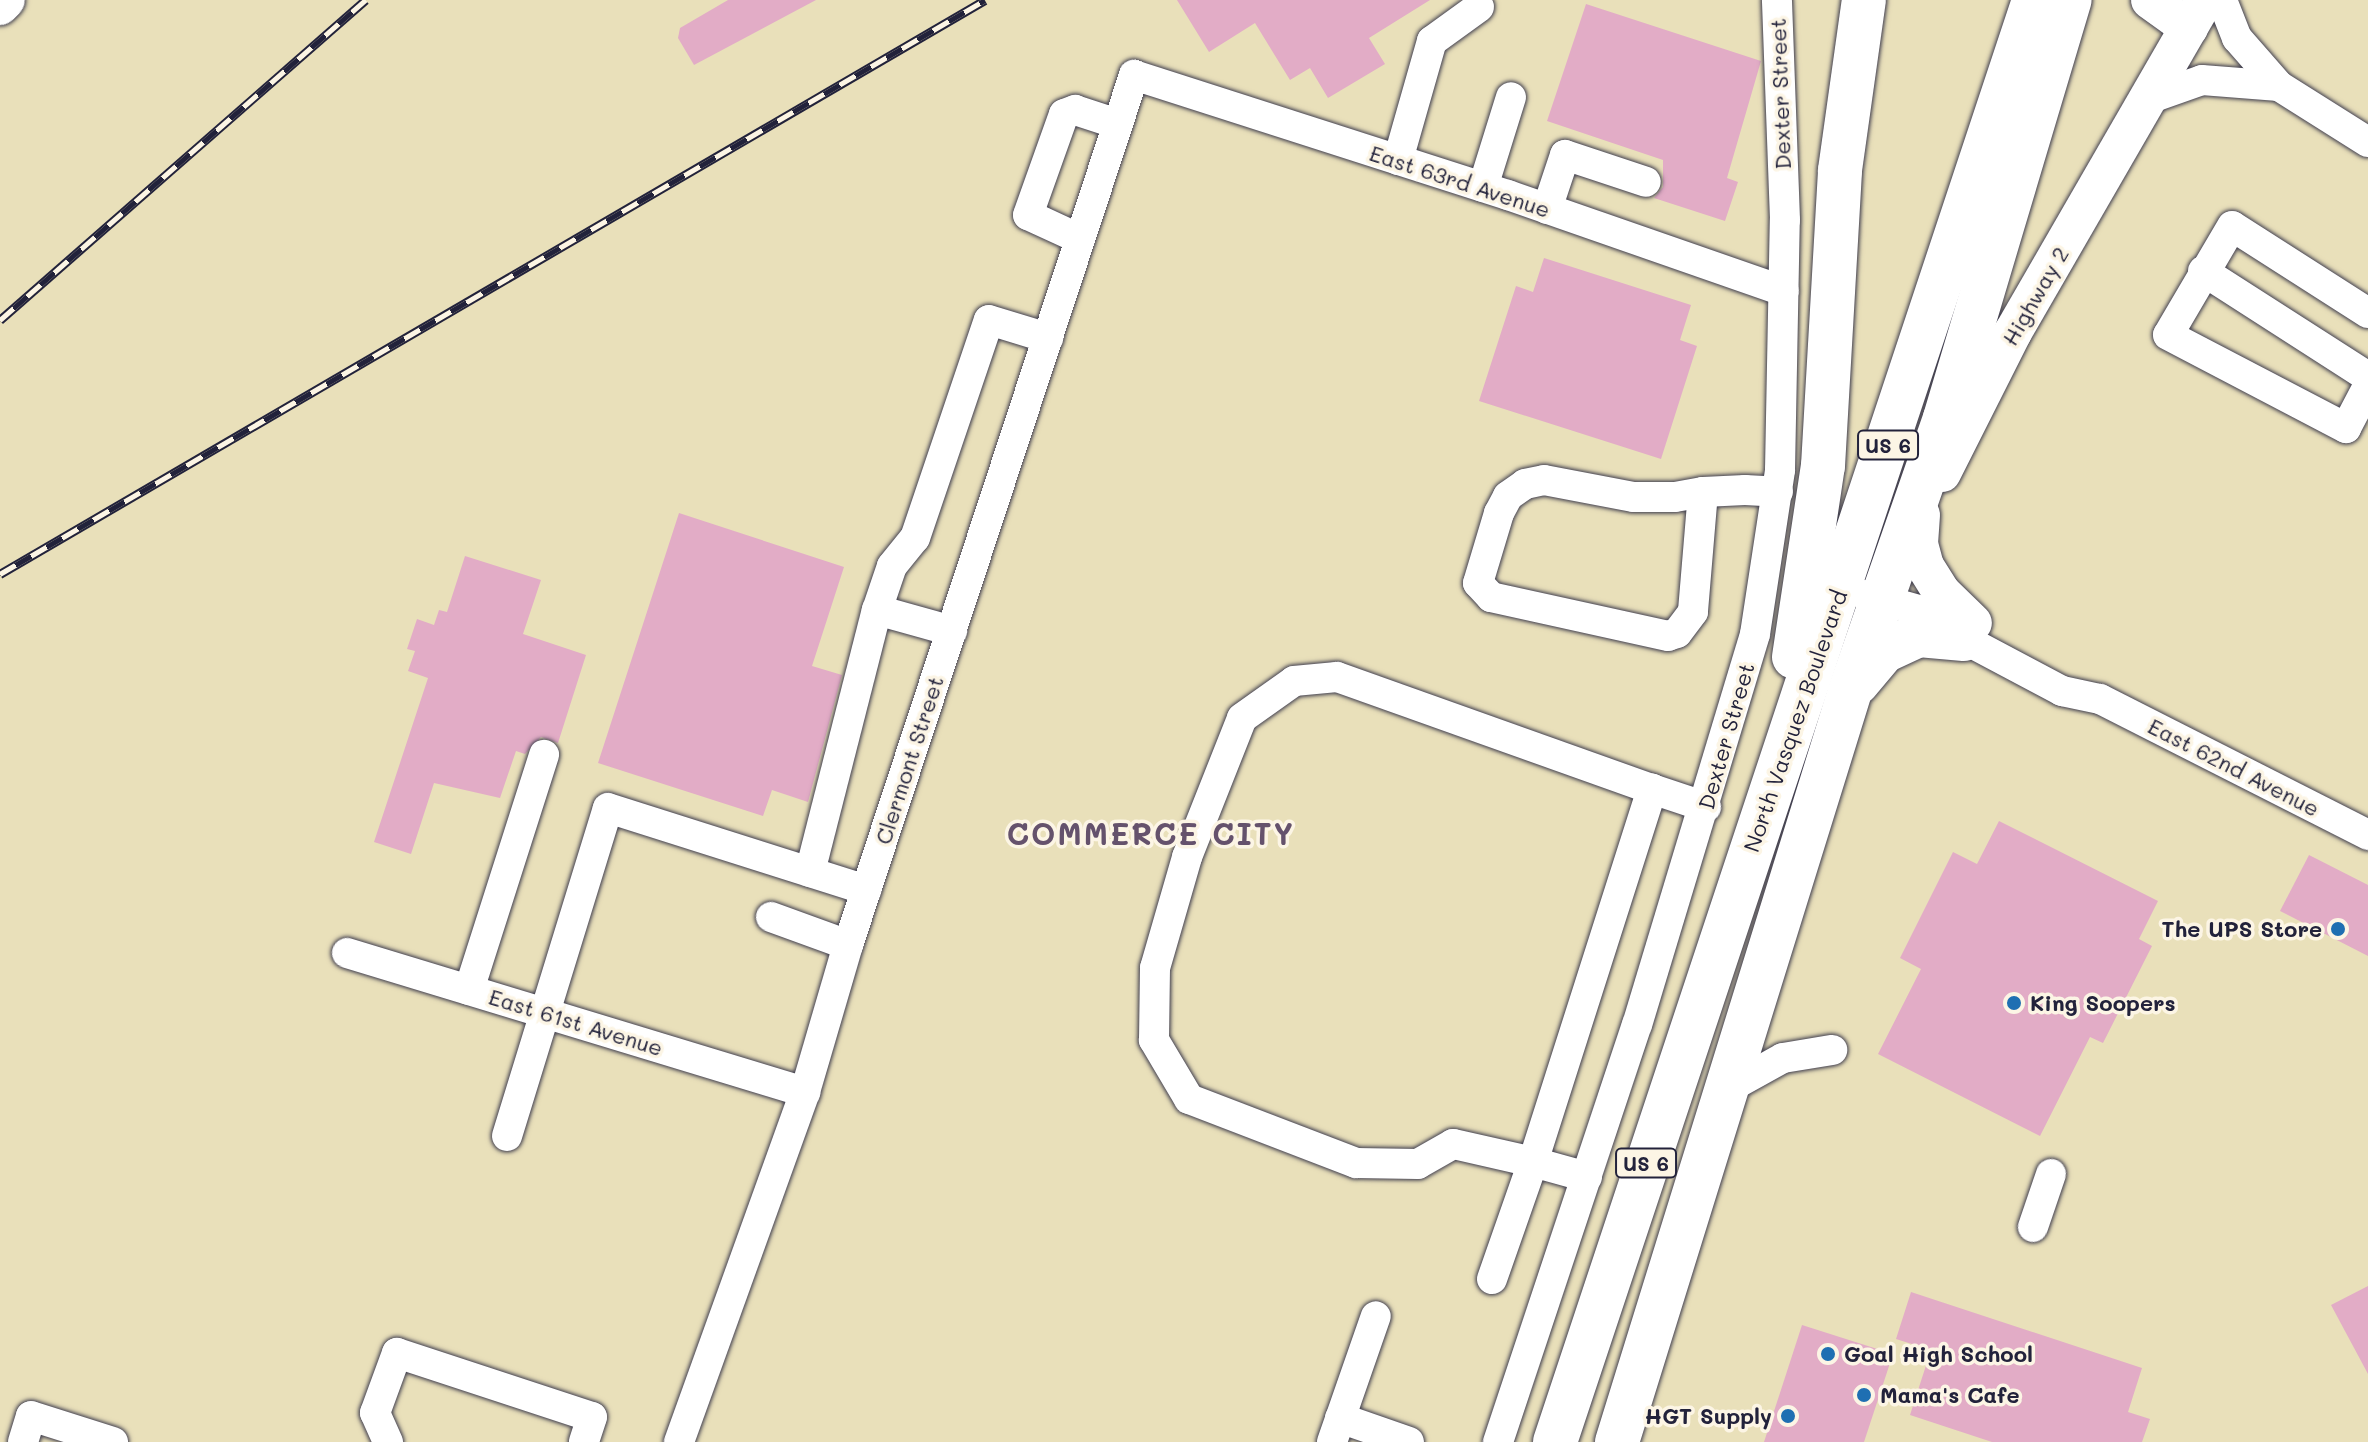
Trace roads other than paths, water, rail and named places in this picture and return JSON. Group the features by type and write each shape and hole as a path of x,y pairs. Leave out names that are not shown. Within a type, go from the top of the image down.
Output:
{"highway":[{"path":"1736,888 1783,711 1809,581 1823,466 1840,170 1864,0"},
{"name":"North Vasquez Boulevard","path":"1555,1442 1736,888 1816,666 2034,0"},
{"name":"North Vasquez Boulevard","path":"1617,1442 1850,691 1870,597 1945,418 2070,0"},
{"path":"1850,691 1884,651 1919,635 1961,627"}],"main road":[{"path":"0,6 6,0"},
{"path":"2150,0 2197,14"},
{"name":"Highway 2","path":"1870,597 1921,515 2013,332 2197,14"},
{"path":"1921,515 1919,544 1925,566 1961,627"}],"street":[{"name":"Dexter Street","path":"1498,1442 1706,807 1755,634 1778,492 1784,291 1777,0"},
{"path":"2222,0 2237,38 2279,86 2368,142"},
{"path":"1398,160 1432,41 1479,7"},
{"name":"East 63rd Avenue","path":"1134,75 1483,187 1784,291"},
{"name":"Clermont Street","path":"679,1442 805,1092 848,945 1134,75"},
{"path":"2148,99 2202,80 2279,86"},
{"path":"1483,187 1511,97"},
{"path":"1080,239 1028,215 1059,121 1075,110 1118,124"},
{"path":"1547,209 1565,155 1646,182"},
{"path":"2368,313 2232,226 2168,335 2346,428 2368,386"},
{"path":"2203,271 2368,377"},
{"path":"810,872 856,651 877,610 892,566 915,538 989,320 1048,338"},
{"path":"1703,492 1693,612 1677,633 1668,636 1491,597 1478,583 1499,513 1508,496 1525,484 1544,480 1633,497 1703,492 1778,492"},
{"name":"East 62nd Avenue","path":"1870,597 1961,627 2062,691 2100,699 2368,835"},
{"path":"877,610 952,631"},
{"path":"1587,1177 1453,1144 1418,1164 1356,1163 1189,1099 1154,1040 1155,968 1187,857 1242,718 1294,681 1337,677 1706,807"},
{"path":"469,990 544,755"},
{"path":"1492,1279 1533,1162 1652,789"},
{"path":"507,1136 608,808 866,890"},
{"path":"771,917 848,945"},
{"name":"East 61st Avenue","path":"347,953 805,1092"},
{"path":"1727,1089 1783,1058 1832,1050"},
{"path":"2033,1227 2051,1174"},
{"path":"1376,1316 1336,1430 1409,1442"},
{"path":"388,1442 375,1413 397,1353 592,1417 584,1442"},
{"path":"23,1442 31,1416 113,1442"}],"railway":[{"path":"0,320 366,0"},
{"path":"0,574 985,0"}],"place":[{"name":"The UPS Store","path":"2338,929"},
{"name":"King Soopers","path":"2014,1003"},
{"name":"Goal High School","path":"1828,1354"},
{"name":"Mama's Cafe","path":"1864,1395"},
{"name":"HGT Supply","path":"1788,1416"}],"district":[{"name":"COMMERCE CITY","path":"1151,833"}]}
